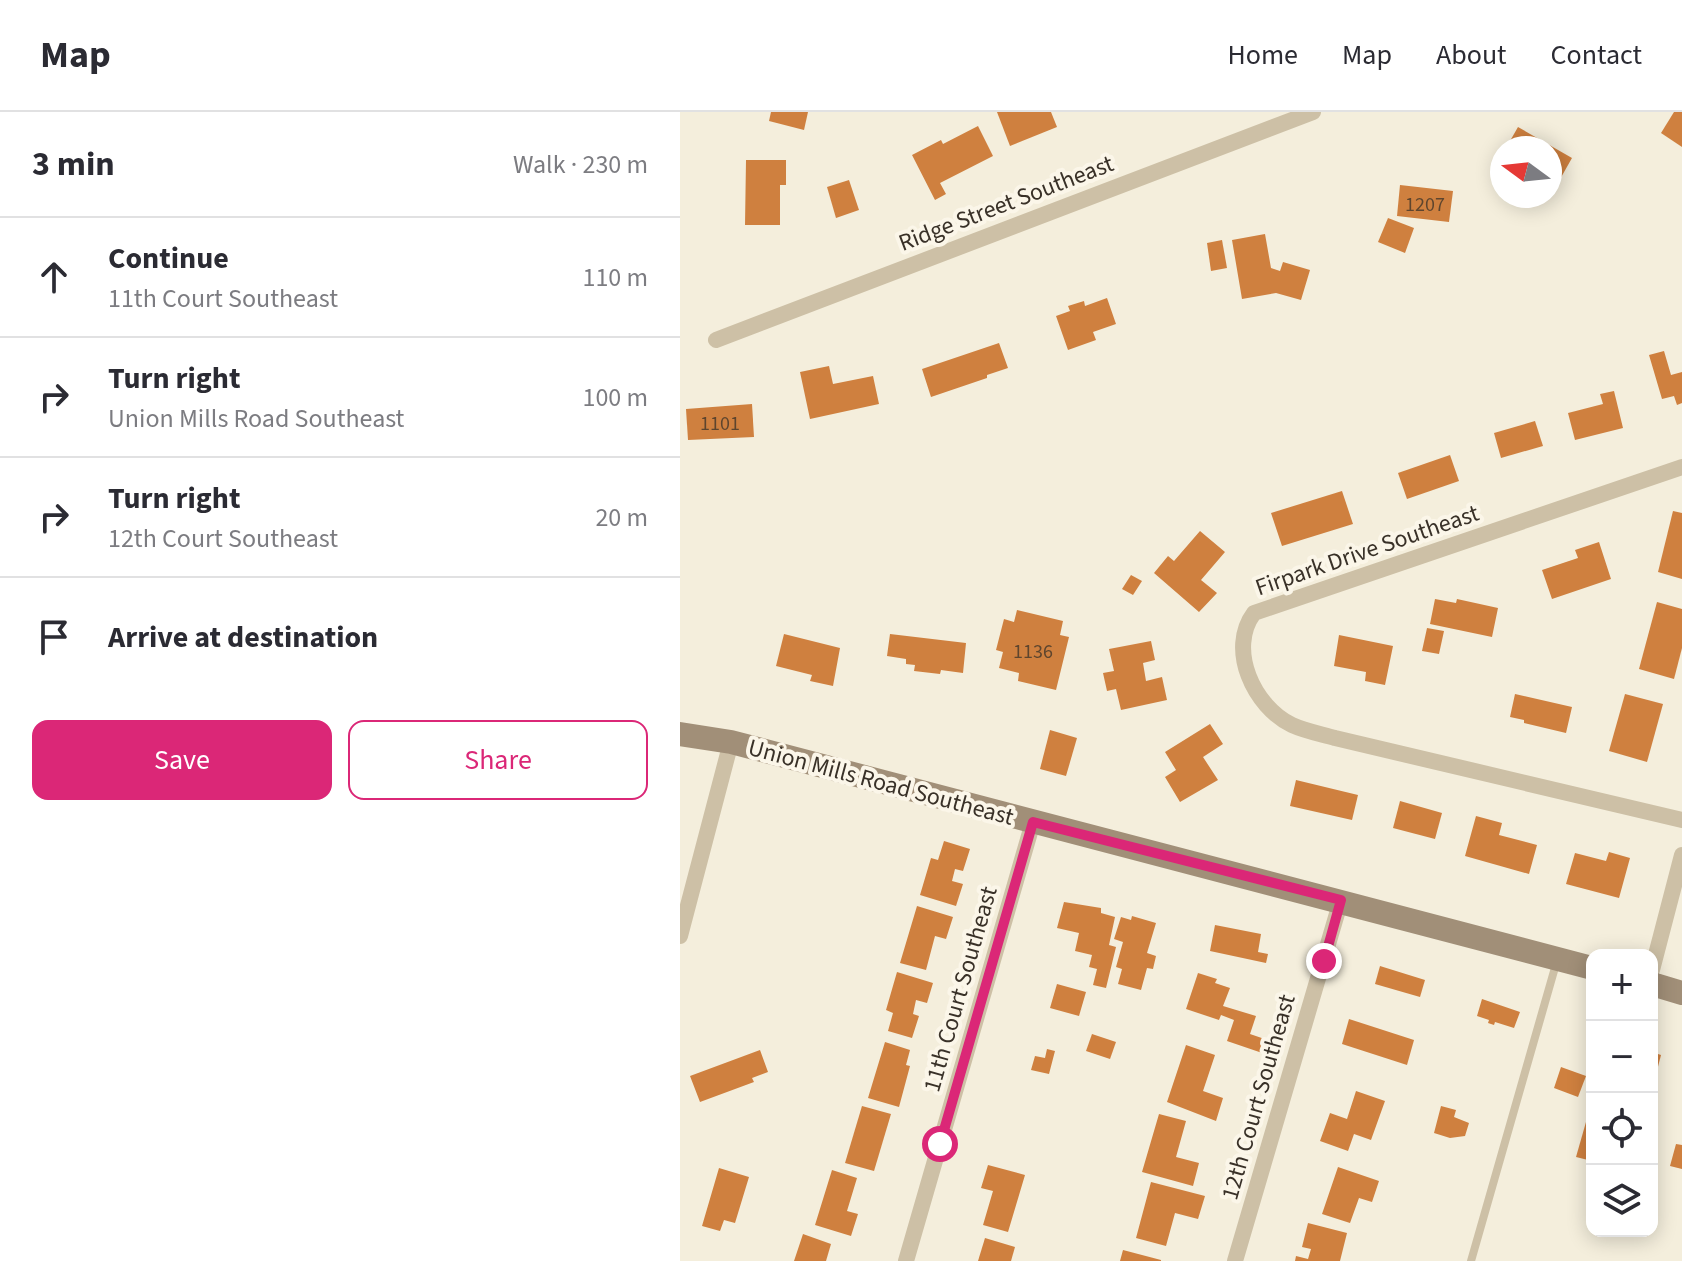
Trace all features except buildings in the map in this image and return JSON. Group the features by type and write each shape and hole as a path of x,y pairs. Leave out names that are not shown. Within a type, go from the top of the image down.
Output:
{"street":[{"name":"Ridge Street Southeast","path":"716,340 1313,112"},
{"name":"Firpark Drive Southeast","path":"1682,467 1254,613 1246,624 1244,639 1245,661 1256,691 1270,709 1292,725 1335,738 1682,820"},
{"name":"Union Mills Road Southeast","path":"680,734 731,742 1586,966"},
{"path":"680,936 731,742"},
{"name":"11th Court Southeast","path":"906,1261 1033,822"},
{"path":"1657,949 1682,855"},
{"name":"12th Court Southeast","path":"1235,1261 1341,900"},
{"path":"1658,986 1682,993"}],"lane":[{"path":"1471,1261 1558,959"}],"route":[{"path":"940,1144 1033,822 1341,900 1324,961"}]}
